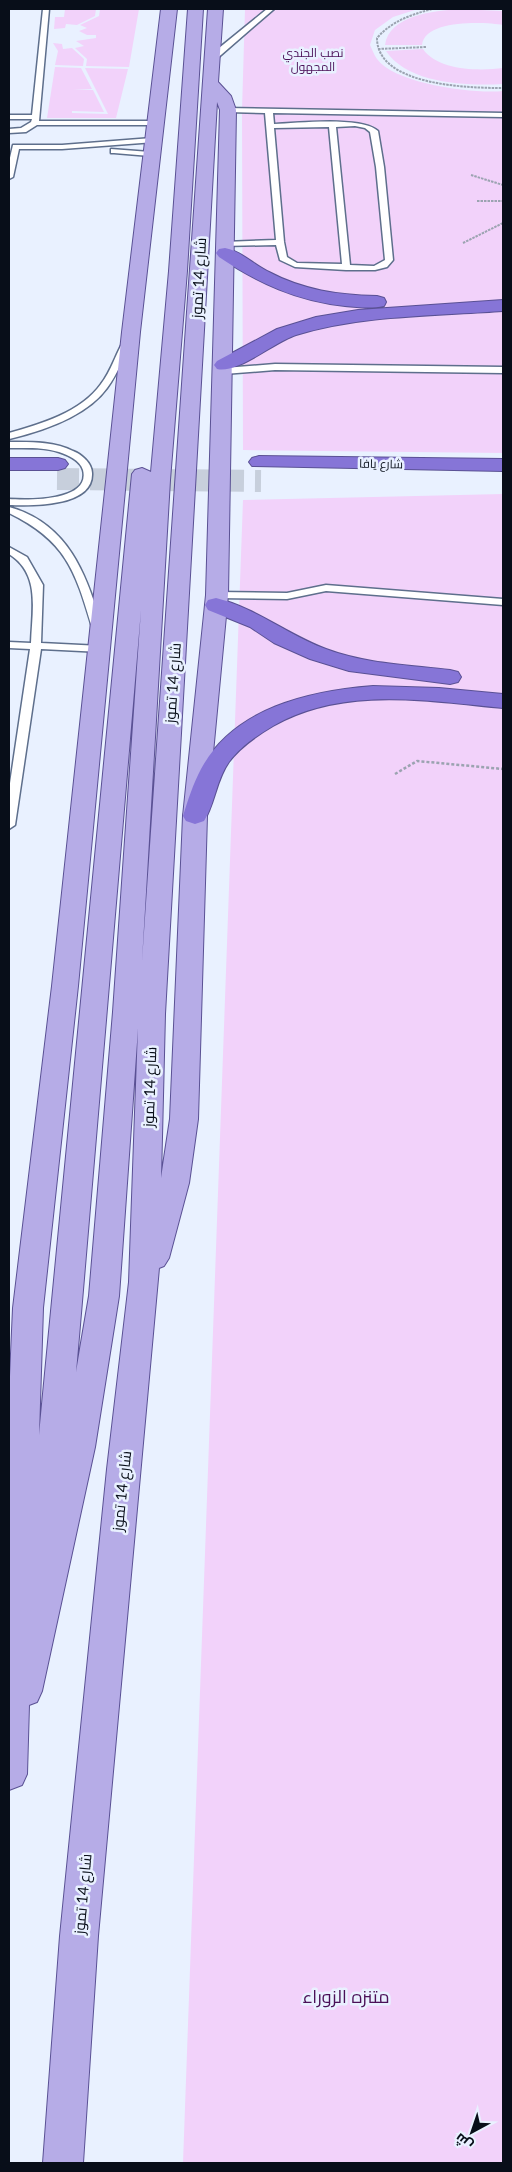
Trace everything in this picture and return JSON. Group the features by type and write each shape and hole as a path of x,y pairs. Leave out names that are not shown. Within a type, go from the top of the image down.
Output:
{"highway":[{"path":"224,249 269,282 294,292 330,299 414,301 503,295"},
{"path":"224,368 284,333 316,323 358,316 503,305"},
{"path":"9,464 57,472 9,479"},
{"name":"شارع يافا","path":"503,465 260,472 503,483"},
{"path":"217,600 258,622 282,638 318,654 357,666 503,683"},
{"path":"195,816 212,769 235,740 269,716 305,702 362,693 421,692 503,701"}],"main road":[{"path":"9,1768 28,1308 101,646 131,332 152,139 169,9"},
{"name":"شارع 14 تموز","path":"9,1768 79,1447 104,1296 126,1012 159,490 195,9"},
{"name":"شارع 14 تموز","path":"63,2163 78,1936 144,1282 152,1014 210,59 215,9"},
{"path":"9,1768 57,1413 181,49 188,38 194,34"},
{"path":"144,1282 167,1215 181,1150 195,816 217,600 224,368 224,249 228,110 223,96 209,82"}],"lane":[{"path":"9,131 23,130 36,120 46,9"},
{"path":"210,59 271,9"},
{"path":"228,110 503,115"},
{"path":"270,112 270,126 280,242 284,258 295,265 346,268 375,268 384,265 389,260 380,167 374,131 367,126 355,124 270,126"},
{"path":"9,117 152,139"},
{"path":"332,124 346,268"},
{"path":"62,147 77,150 123,151 152,139"},
{"path":"9,177 12,147 62,147 152,139"},
{"path":"224,249 280,242"},
{"path":"9,436 46,424 74,410 96,394 111,377 131,332"},
{"path":"224,368 503,370"},
{"path":"9,445 30,445 64,450 84,462 88,472 83,487 61,500 31,504 9,502"},
{"path":"9,510 46,530 70,554 84,581 101,646 9,645"},
{"path":"9,550 24,559 38,585 36,646 9,824"},
{"path":"217,600 287,596 326,588 503,602"}],"path":[{"path":"432,9 407,15 387,26 377,38 378,52 391,66 414,77 446,85 503,88"},
{"path":"378,49 426,48"},
{"path":"471,175 503,185"},
{"path":"477,201 503,201"},
{"path":"463,243 503,223"},
{"path":"395,774 417,761 503,769"}],"green space":[{"path":"65,9 96,9 95,16 77,25 66,24 65,28 54,29 55,17 64,17"},
{"path":"100,9 139,9 129,67 86,66 87,59 75,48 84,46 76,41 96,38 96,35 87,35 79,31 87,28 80,25 99,16"},
{"name":"نصب الجندي المجهول","path":"245,9 418,9 393,17 375,30 370,45 377,59 386,68 400,75 436,86 474,91 503,91 503,453 243,450 242,110"},
{"path":"458,9 503,11 503,25 470,23 444,26 433,30 426,37 422,45 385,45 388,35 395,27 414,16"},
{"path":"53,43 62,44 63,49 72,48 84,59 83,66 55,65 58,51"},
{"path":"423,49 439,62 460,68 503,68 503,84 439,81 408,70 396,62 386,51"},
{"path":"55,67 81,68 92,89 73,90 93,90 104,112 72,111 72,113 108,114 85,68 128,69 116,118 47,118"},
{"name":"متنزه الزوراء","path":"503,494 503,2163 183,2163 243,500"}],"tunnel":[{"path":"57,479 261,481"}]}
